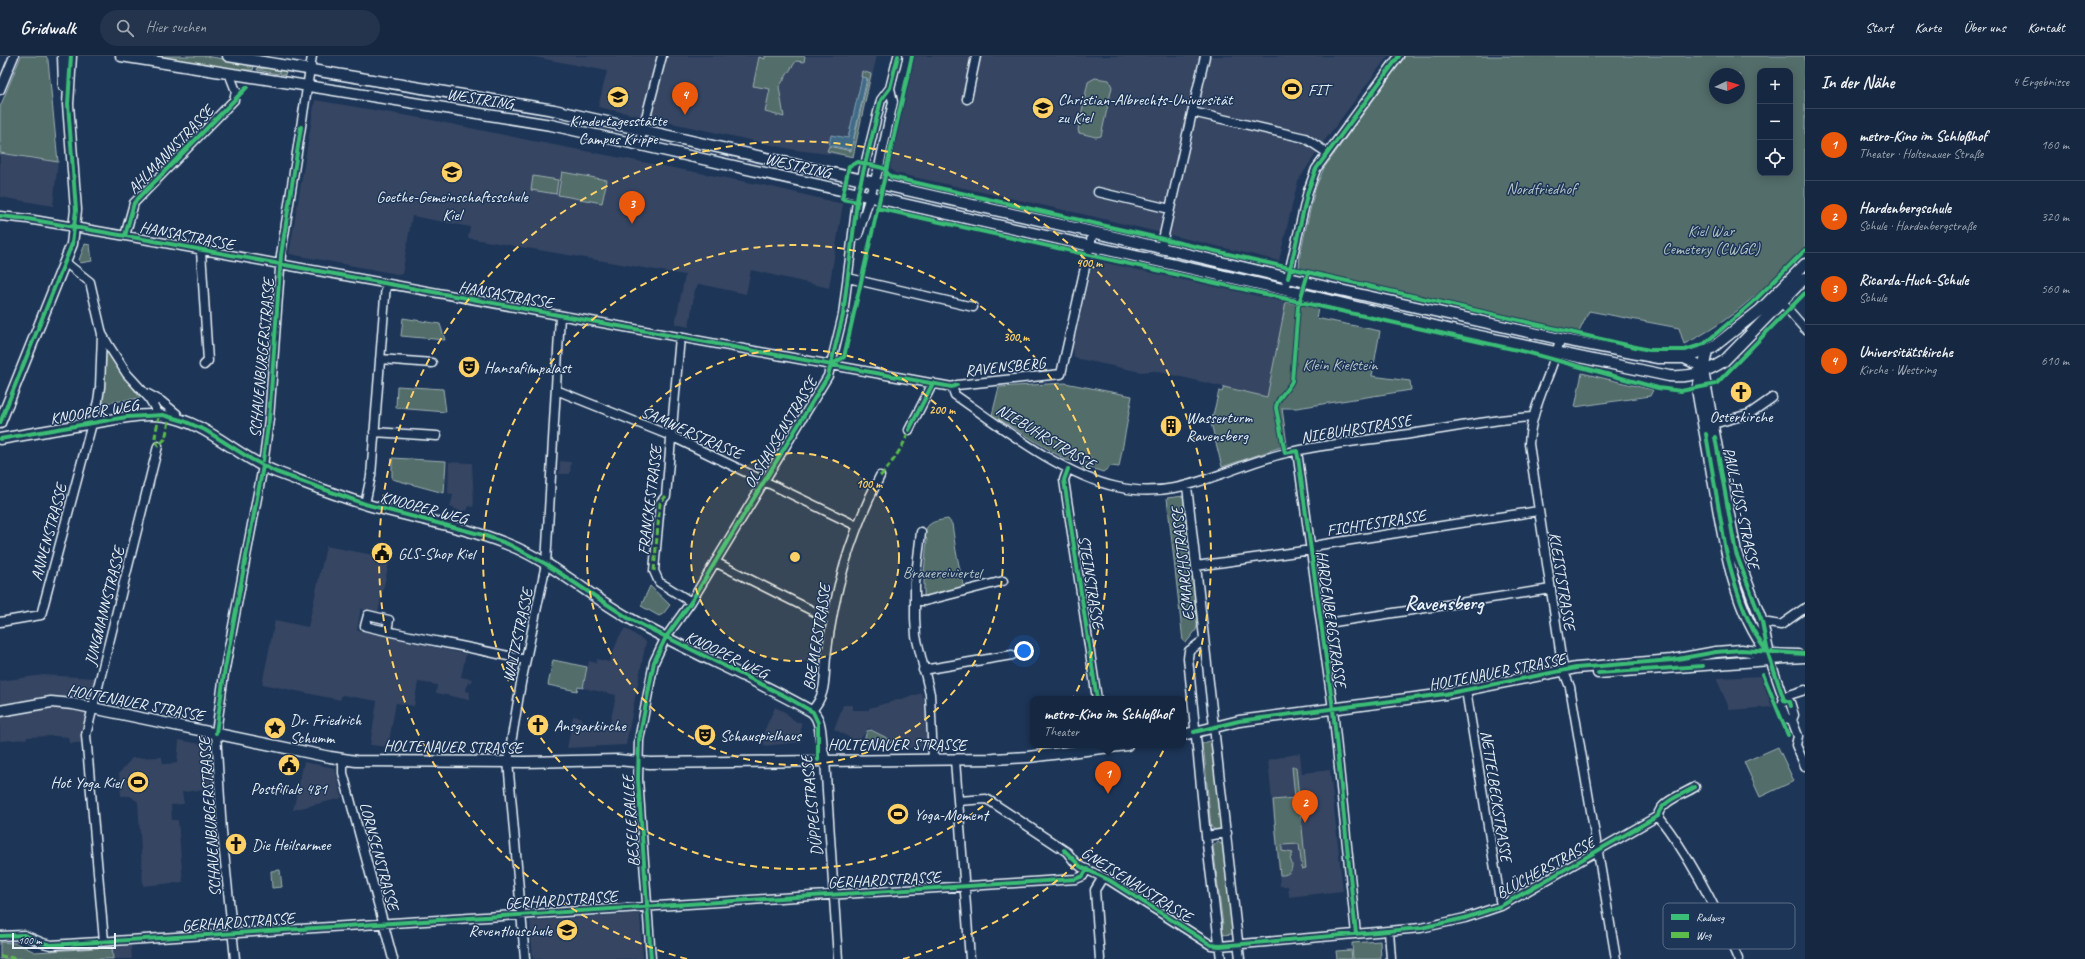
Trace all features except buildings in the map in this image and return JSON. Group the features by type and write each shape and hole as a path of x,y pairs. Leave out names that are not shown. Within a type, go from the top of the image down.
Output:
{"main road":[{"path":"0,423 66,263 72,244 76,210 68,104 64,83 64,56"},
{"path":"68,104 71,56"},
{"name":"WESTRING","path":"120,56 552,125 1285,290 1456,331 1648,372 1685,377 1712,368 1732,354 1805,264"},
{"name":"WESTRING","path":"228,56 310,71 554,110 1015,214 1288,278 1560,339 1658,358 1684,358 1707,350 1805,278"},
{"name":"PAUL-FUSS-STRASSE","path":"1707,350 1703,371 1697,389 1726,551 1735,582 1754,634 1770,660"},
{"path":"1684,358 1697,364 1703,371"},
{"name":"PAUL-FUSS-STRASSE","path":"1703,371 1736,552 1762,622 1770,660"},
{"path":"1685,377 1697,389"},
{"name":"KNOOPER WEG","path":"0,439 143,408 158,412 193,424 263,463 289,472 296,478 365,504 483,535 508,544 546,564 628,618 783,695 815,717"},
{"name":"KNOOPER WEG","path":"158,412 176,414 200,423 263,463"},
{"name":"KNOOPER WEG","path":"0,432 93,419"},
{"name":"HOLTENAUER STRASSE","path":"1186,734 1213,726 1246,720 1466,690 1579,668 1672,660 1716,652 1741,650 1770,660"},
{"name":"HOLTENAUER STRASSE","path":"0,711 51,702 94,707 344,760 618,760 638,762 955,760 1028,757 1096,748"},
{"name":"DÜPPELSTRASSE","path":"815,717 821,760"}],"street":[{"path":"0,90 14,56"},
{"name":"SCHAUENBURGERSTRASSE","path":"235,959 222,832 216,733 224,674 263,463 269,419 281,255 312,56"},
{"path":"639,144 662,56"},
{"name":"OLSHAUSENSTRASSE","path":"666,637 690,602 765,482 820,391 831,365 843,315 861,179 881,100 890,88 898,56"},
{"path":"967,99 976,56"},
{"path":"1161,248 1205,56"},
{"path":"1285,290 1308,191 1316,169 1326,152 1399,56"},
{"name":"AHLMANNSTRASSE","path":"125,236 134,203 234,100 236,91 229,73"},
{"name":"OLSHAUSENSTRASSE","path":"851,257 879,166 893,102 890,88"},
{"path":"1192,112 1305,138 1326,152"},
{"path":"1098,192 1170,209"},
{"path":"1012,228 1015,214"},
{"name":"HANSASTRASSE","path":"0,216 28,219 125,236 933,383"},
{"path":"1090,246 1093,232"},
{"name":"RAVENSBERG","path":"952,387 957,385 1060,374 1090,246"},
{"path":"201,251 208,361 204,365"},
{"path":"66,263 90,282 102,334 100,387 93,419"},
{"path":"848,278 973,307"},
{"path":"365,504 370,476 386,284"},
{"path":"1778,298 1805,330"},
{"name":"WAITZSTRASSE","path":"525,959 508,761 525,660 546,564 560,316"},
{"path":"102,334 121,366 142,390 158,412"},
{"name":"FRANCKESTRASSE","path":"680,336 666,496 660,503 654,571 659,582 690,602"},
{"path":"1557,352 1560,339"},
{"name":"KLEISTSTRASSE","path":"1557,352 1532,417 1529,444 1538,511 1564,672 1570,687 1616,959"},
{"path":"380,359 432,363"},
{"path":"908,430 933,383 952,387"},
{"name":"NIEBUHRSTRASSE","path":"952,387 955,395 1068,469 1095,482 1118,488 1164,491 1187,486 1285,453 1532,417"},
{"path":"142,390 161,401 176,414"},
{"name":"SAMWERSTRASSE","path":"556,390 671,436 857,526"},
{"path":"1713,424 1749,414 1772,398"},
{"name":"ANNENSTRASSE","path":"0,622 41,615 93,419"},
{"path":"374,432 437,436"},
{"name":"JUNGMANNSTRASSE","path":"104,941 86,735 158,446"},
{"name":"HARDENBERGSTRASSE","path":"1297,451 1333,709 1356,934"},
{"name":"STEINSTRASSE","path":"1068,469 1064,480 1097,696"},
{"name":"BREMERSTRASSE","path":"815,717 824,693 831,620 837,587 857,526 880,476"},
{"name":"ESMARCHSTRASSE","path":"1187,486 1240,959"},
{"name":"FICHTESTRASSE","path":"1196,566 1310,550 1319,545 1538,511"},
{"path":"921,532 915,601 916,636 931,700 933,759"},
{"path":"715,562 831,620"},
{"path":"915,601 925,601 1003,581"},
{"path":"1321,624 1551,589"},
{"path":"1762,622 1781,625 1793,618 1805,608"},
{"path":"387,631 525,660"},
{"name":"BESELERALLEE","path":"651,959 638,779 639,740 652,670 666,637"},
{"name":"ESMARCHSTRASSE","path":"1204,640 1193,646 1188,653 1194,732 1221,959"},
{"name":"HOLTENAUER STRASSE","path":"1770,660 1805,654"},
{"path":"924,670 1012,655"},
{"name":"HOLTENAUER STRASSE","path":"1770,660 1805,658"},
{"path":"1770,660 1773,673 1778,681 1783,698 1781,706 1786,718 1792,720 1798,736 1796,745 1805,766"},
{"name":"NETTELBECKSTRASSE","path":"1466,690 1501,906"},
{"path":"1783,698 1805,690"},
{"path":"1798,736 1805,741"},
{"name":"LORNSENSTRASSE","path":"344,760 345,780 393,959"},
{"name":"DÜPPELSTRASSE","path":"821,760 834,894 838,959"},
{"path":"955,760 970,959"},
{"name":"BLÜCHERSTRASSE","path":"1238,944 1432,926 1456,921 1501,906 1658,816 1664,805 1695,787"},
{"name":"GNEISENAUSTRASSE","path":"958,801 986,799 990,801 1067,852 1074,861 1103,877 1211,945 1220,946"},
{"path":"1658,816 1691,865 1712,903"},
{"path":"1206,836 1227,833"},
{"name":"GERHARDSTRASSE","path":"0,936 20,935 42,943 51,944 104,941 648,905 1076,879 1083,876 1087,869"},
{"path":"1100,959 1095,890 1103,877"},
{"path":"1388,931 1391,959"},
{"path":"1220,946 1238,944"},
{"path":"1734,949 1738,959"}],"shaded area":[{"path":"529,56 877,56 853,157 795,150 598,107 607,71"},
{"path":"914,56 1388,56 1323,143 1298,181 1279,261 1082,214 895,173 889,167"},
{"path":"862,77 867,78 851,150 829,145 831,135 848,138"},
{"path":"315,100 427,119 768,186 843,204 829,288 751,270 746,294 699,284 695,290 689,327 675,324 685,275 468,238 470,227 412,216 402,275 289,254"},
{"path":"0,153 58,162 53,206 0,197"},
{"path":"1093,260 1286,302 1267,397 1155,371 1141,372 1074,358 1073,348"},
{"path":"560,461 571,462 570,474 559,474"},
{"path":"449,462 472,463 474,503 473,507 469,506 467,511 464,510 463,512 450,507 453,495 448,493"},
{"path":"326,546 390,558 378,613 361,609 357,630 466,654 461,677 472,679 471,683 468,682 466,691 470,692 469,700 436,693 437,685 418,682 414,706 396,703 388,747 370,745 377,701 342,695 340,700 262,684 275,620 308,627"},
{"path":"625,628 646,642 626,745 567,748 573,716 580,717 586,724 586,728 609,728 616,695 583,688 589,661 596,663 597,659 609,662 619,637"},
{"path":"43,675 97,678 83,743 69,743 68,737 54,736 27,737 27,739 0,741 0,681"},
{"path":"1761,676 1772,707 1730,710 1716,678"},
{"path":"922,693 928,717 927,747 905,748 869,728 858,742 834,729 843,705 853,705 853,710 869,710 869,708"},
{"path":"775,707 785,712 796,722 801,722 801,742 764,746 764,731"},
{"path":"179,740 212,746 216,789 182,792 184,804 171,805 172,820 178,820 183,882 143,886 138,802 130,796 121,796 119,773 132,758 162,757 163,764 177,763"},
{"path":"1300,753 1302,773 1330,770 1343,891 1289,897 1288,886 1280,886 1268,760"},
{"path":"304,762 335,768 342,798 293,810"},
{"name":"Reventlouschule","path":"640,913 643,959 533,959 530,921"},
{"path":"131,945 132,959 113,959 112,947"}],"green space":[{"path":"21,56 46,56 48,60 58,162 0,153 0,107"},
{"path":"144,56 205,56 249,63 248,67 255,64 253,70 234,70"},
{"path":"765,56 805,56 804,62 796,61 779,87 784,117 765,112 770,89 753,86 759,57 765,59"},
{"name":"Nordfriedhof","path":"1405,56 1805,56 1805,247 1778,275 1749,301 1718,325 1684,344 1679,328 1589,311 1579,332 1299,268 1300,254 1315,189 1324,168"},
{"path":"258,65 259,68 263,69 263,66 286,70 285,75 280,74 280,72 278,74 257,70"},
{"path":"862,71 871,74 853,157 827,151 829,146 851,151 868,79 861,77"},
{"path":"1095,78 1109,80 1112,87 1101,136 1096,137 1079,133 1078,130 1088,82"},
{"path":"562,172 607,180 602,203 558,195"},
{"path":"533,176 558,180 556,194 531,190"},
{"path":"85,244 90,245 92,261 80,263 79,260"},
{"name":"Klein Kielstein","path":"1286,302 1318,308 1316,318 1380,331 1372,376 1410,381 1411,390 1297,408 1282,408 1287,445 1222,467 1211,423 1219,391 1222,392 1224,387 1267,397"},
{"path":"403,318 440,324 445,340 401,336"},
{"path":"104,347 140,398 100,404"},
{"path":"1582,373 1653,390 1650,396 1575,407"},
{"path":"1065,383 1132,396 1119,467 1111,466 1103,472 1091,468 1084,470 1081,466 1082,463 1089,463 1091,457 1079,455 1072,461 1066,460 992,415 999,387"},
{"path":"397,386 443,389 446,412 396,408"},
{"path":"392,458 446,461 444,493 392,479"},
{"path":"1184,496 1198,622 1196,630 1186,643 1183,641 1167,498"},
{"name":"Brauereiviertel","path":"948,519 952,524 964,589 950,592 949,590 938,592 937,596 924,597 924,573 927,539 924,536 925,531 932,523"},
{"path":"650,586 670,605 663,614 659,616 641,606"},
{"path":"553,660 587,667 583,688 578,687 577,691 548,685"},
{"path":"871,730 895,742 863,743 867,731"},
{"path":"1209,741 1212,742 1221,824 1221,828 1217,831 1211,827 1204,752 1201,750 1200,745"},
{"path":"1778,747 1794,781 1760,797 1744,762"},
{"path":"1292,767 1296,767 1306,868 1302,869 1299,844 1282,845 1282,851 1293,853 1290,859 1292,868 1289,873 1280,875 1273,800 1295,798"},
{"path":"1218,842 1223,845 1234,934 1221,935 1221,928 1223,925 1213,846"},
{"path":"280,870 282,887 272,888 271,871"},
{"path":"1380,941 1381,959 1353,959 1352,943"},
{"path":"0,942 16,943 35,952 112,947 113,959 0,959"},
{"path":"1351,950 1352,959 1337,959 1336,951"}],"marked path":[{"path":"159,415 155,437 158,446 165,439 170,417"},
{"path":"880,476 888,468 897,454 909,430"},
{"path":"654,571 660,503 666,496"},
{"path":"0,956 20,959"}],"cycle path":[{"path":"0,423 72,244 76,210 68,104 71,56"},
{"path":"651,959 638,779 639,740 654,662 666,637 691,602 828,376 843,315 858,193 881,100 890,88 898,56"},
{"path":"831,365 844,357 912,56"},
{"path":"1288,278 1308,191 1316,169 1399,56"},
{"path":"125,236 134,203 247,87"},
{"path":"263,460 269,419 281,255 301,127"},
{"path":"858,202 842,199 849,166 858,162 883,168 891,177 1649,350 1685,350 1704,344 1752,303 1805,250"},
{"path":"877,208 1526,352 1658,388 1681,391 1716,384 1805,293"},
{"path":"0,216 28,219 143,239 952,387 957,385"},
{"path":"1308,273 1298,307 1292,381 1278,401 1276,408 1285,453 1297,451 1298,457 1333,709 1356,934"},
{"path":"909,430 933,383"},
{"path":"0,439 127,417 163,415 184,421 205,430 251,459 276,472 365,504 483,535 508,544 546,564 628,618 783,695 813,712 818,723 818,760"},
{"path":"1706,434 1726,551 1733,578 1753,630 1768,653"},
{"path":"1715,437 1736,553 1762,622 1768,653 1784,700 1790,702 1791,706"},
{"path":"216,733 224,674 263,466"},
{"path":"1068,469 1064,480 1097,696"},
{"path":"1194,732 1239,721 1445,694 1576,668 1672,660 1716,652 1741,650 1805,654"},
{"path":"1598,673 1703,666"},
{"path":"1763,674 1788,735"},
{"path":"1064,850 1081,867 1109,880 1211,945 1220,946 1421,928 1465,918 1501,906 1658,816 1659,811 1667,803 1695,787"},
{"path":"0,936 24,935 51,945 1076,879 1083,876 1087,869"}],"place":[{"name":"FIT","path":"1292,89"},
{"name":"Kindertagesstätte Campus Krippe","path":"618,97"},
{"name":"Christian-Albrechts-Universität zu Kiel","path":"1043,108"},
{"name":"Universitätskirche","path":"685,115"},
{"name":"Goethe-Gemeinschaftsschule Kiel","path":"452,172"},
{"name":"Ricarda-Huch-Schule","path":"632,224"},
{"name":"Hansafilmpalast","path":"469,367"},
{"name":"Osterkirche","path":"1741,392"},
{"name":"Wasserturm Ravensberg","path":"1171,426"},
{"name":"GLS-Shop Kiel","path":"382,553"},
{"name":"Ansgarkirche","path":"538,725"},
{"name":"Dr. Friedrich Schumm","path":"275,728"},
{"name":"Schauspielhaus","path":"705,735"},
{"name":"Postfiliale 481","path":"289,765"},
{"name":"Hot Yoga Kiel","path":"138,782"},
{"name":"metro-Kino im Schloßhof","path":"1108,794"},
{"name":"Yoga-Moment","path":"898,814"},
{"name":"Hardenbergschule","path":"1305,823"},
{"name":"Die Heilsarmee","path":"236,844"},
{"name":"Reventlouschule","path":"567,930"}],"district":[{"name":"Ravensberg","path":"1444,603"}],"park label":[{"name":"Kiel War Cemetery (CWGC)","path":"1711,239"}]}
